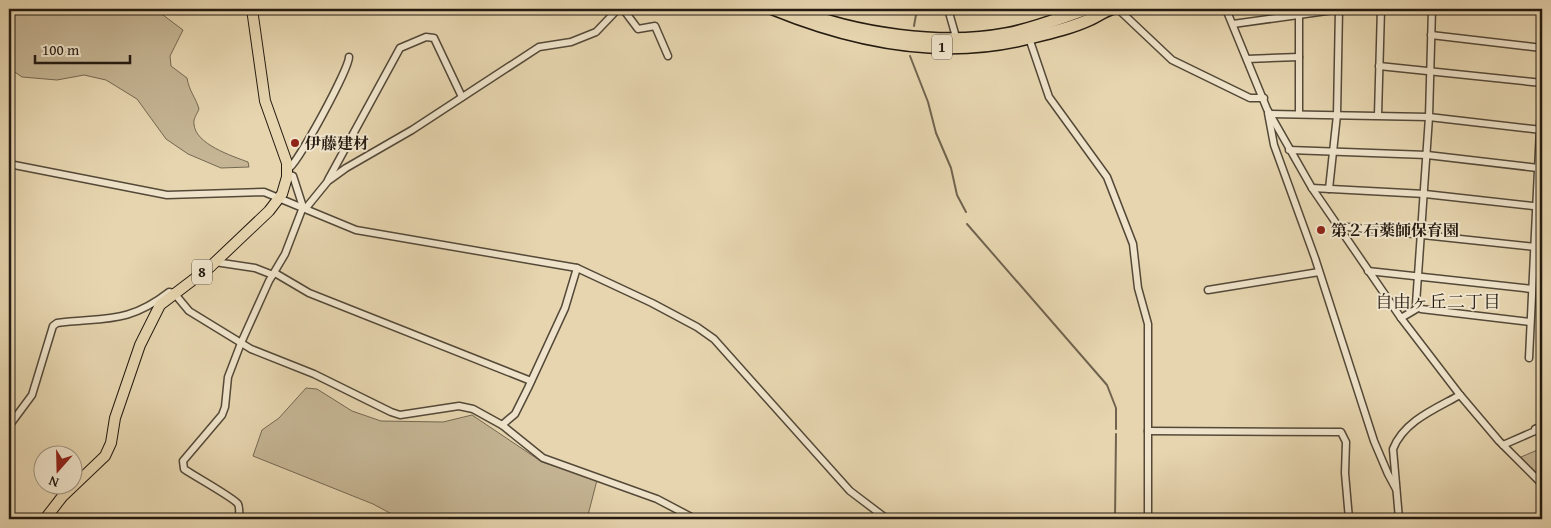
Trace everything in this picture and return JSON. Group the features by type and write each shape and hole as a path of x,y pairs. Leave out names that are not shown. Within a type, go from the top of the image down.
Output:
{"highway":[{"name":"1","path":"773,9 879,42 945,47 983,46 1029,38 1075,25 1111,9"},
{"name":"1","path":"795,9 828,25 918,37 1006,34 1087,9"}],"main road":[{"path":"252,9 265,102 288,171"},
{"name":"8","path":"45,519 62,497 105,456 111,443 115,418 140,345 160,305 215,262 269,211 279,199 288,171"}],"street":[{"path":"328,181 462,98 539,47 571,42 596,32 618,9"},
{"path":"623,9 638,29 655,26 668,56"},
{"path":"948,9 956,37"},
{"path":"1118,9 1172,60 1250,98 1264,98"},
{"path":"1226,9 1264,98 1274,145 1319,272 1374,441 1396,489"},
{"path":"1233,24 1340,9 1337,115 1330,189"},
{"path":"1378,116 1381,9"},
{"path":"1418,308 1429,117 1432,9"},
{"path":"1524,9 1542,11"},
{"path":"1299,15 1299,114"},
{"path":"1431,35 1542,48"},
{"path":"238,519 238,505 234,499 204,484 184,470 183,461 222,415 228,377 241,343 304,208 328,181 400,48 426,37 434,38 462,98"},
{"path":"1029,38 1048,97 1107,177 1133,244 1138,288 1148,324 1148,519"},
{"path":"1247,59 1299,56"},
{"path":"304,208 293,176 288,171 300,154 338,86 348,67 349,57"},
{"path":"1379,66 1430,73 1542,83"},
{"path":"1529,358 1534,247 1539,206 1538,168 1542,87"},
{"path":"1268,111 1299,114 1429,117 1541,129"},
{"path":"1268,111 1312,188 1401,318 1460,395 1503,445 1542,484"},
{"path":"1289,150 1427,155 1538,168"},
{"path":"9,164 167,195 264,192 356,230 577,268 660,307 697,327 714,339 850,491 887,519"},
{"path":"1312,188 1425,194 1539,206"},
{"path":"1338,226 1534,247"},
{"path":"215,262 254,268 274,274 309,293 531,381"},
{"path":"502,425 515,414 531,381 565,308 577,268"},
{"path":"1368,271 1532,288"},
{"path":"1208,290 1319,272"},
{"path":"9,426 32,395 53,326 57,323 131,315 152,305 168,292 174,294 189,311 241,343 260,353 314,374 396,415 467,407 502,425 543,458 657,499 695,519"},
{"path":"1401,318 1418,308 1530,322"},
{"path":"1399,519 1393,450 1396,442 1420,417 1460,395"},
{"path":"1503,445 1535,432 1535,429 1542,426"},
{"path":"1148,431 1341,432 1346,442 1345,473 1349,519"}],"shaded area":[{"path":"9,9 155,9 183,30 170,56 171,66 187,78 189,87 198,105 199,109 194,122 196,131 207,143 224,153 248,162 249,167 221,168 188,154 166,139 137,99 106,80 84,75 57,80 22,77 9,68"},
{"path":"306,388 317,389 352,411 381,421 443,422 472,415 542,462 597,480 587,519 401,519 373,504 253,456 262,430 279,418"},
{"path":"1542,448 1542,475 1540,477 1521,457"}],"waterway":[{"path":"914,26 917,9"},
{"path":"910,56 928,102 936,133 951,168 957,195 966,212"},
{"path":"967,224 1107,385 1116,408 1116,429"},
{"path":"1115,519 1116,434"},
{"path":"9,518 21,519"}],"place":[{"name":"伊藤建材","path":"295,143"},
{"name":"第２石薬師保育園","path":"1321,230"}],"district":[{"name":"自由ヶ丘二丁目","path":"1438,302"}]}
